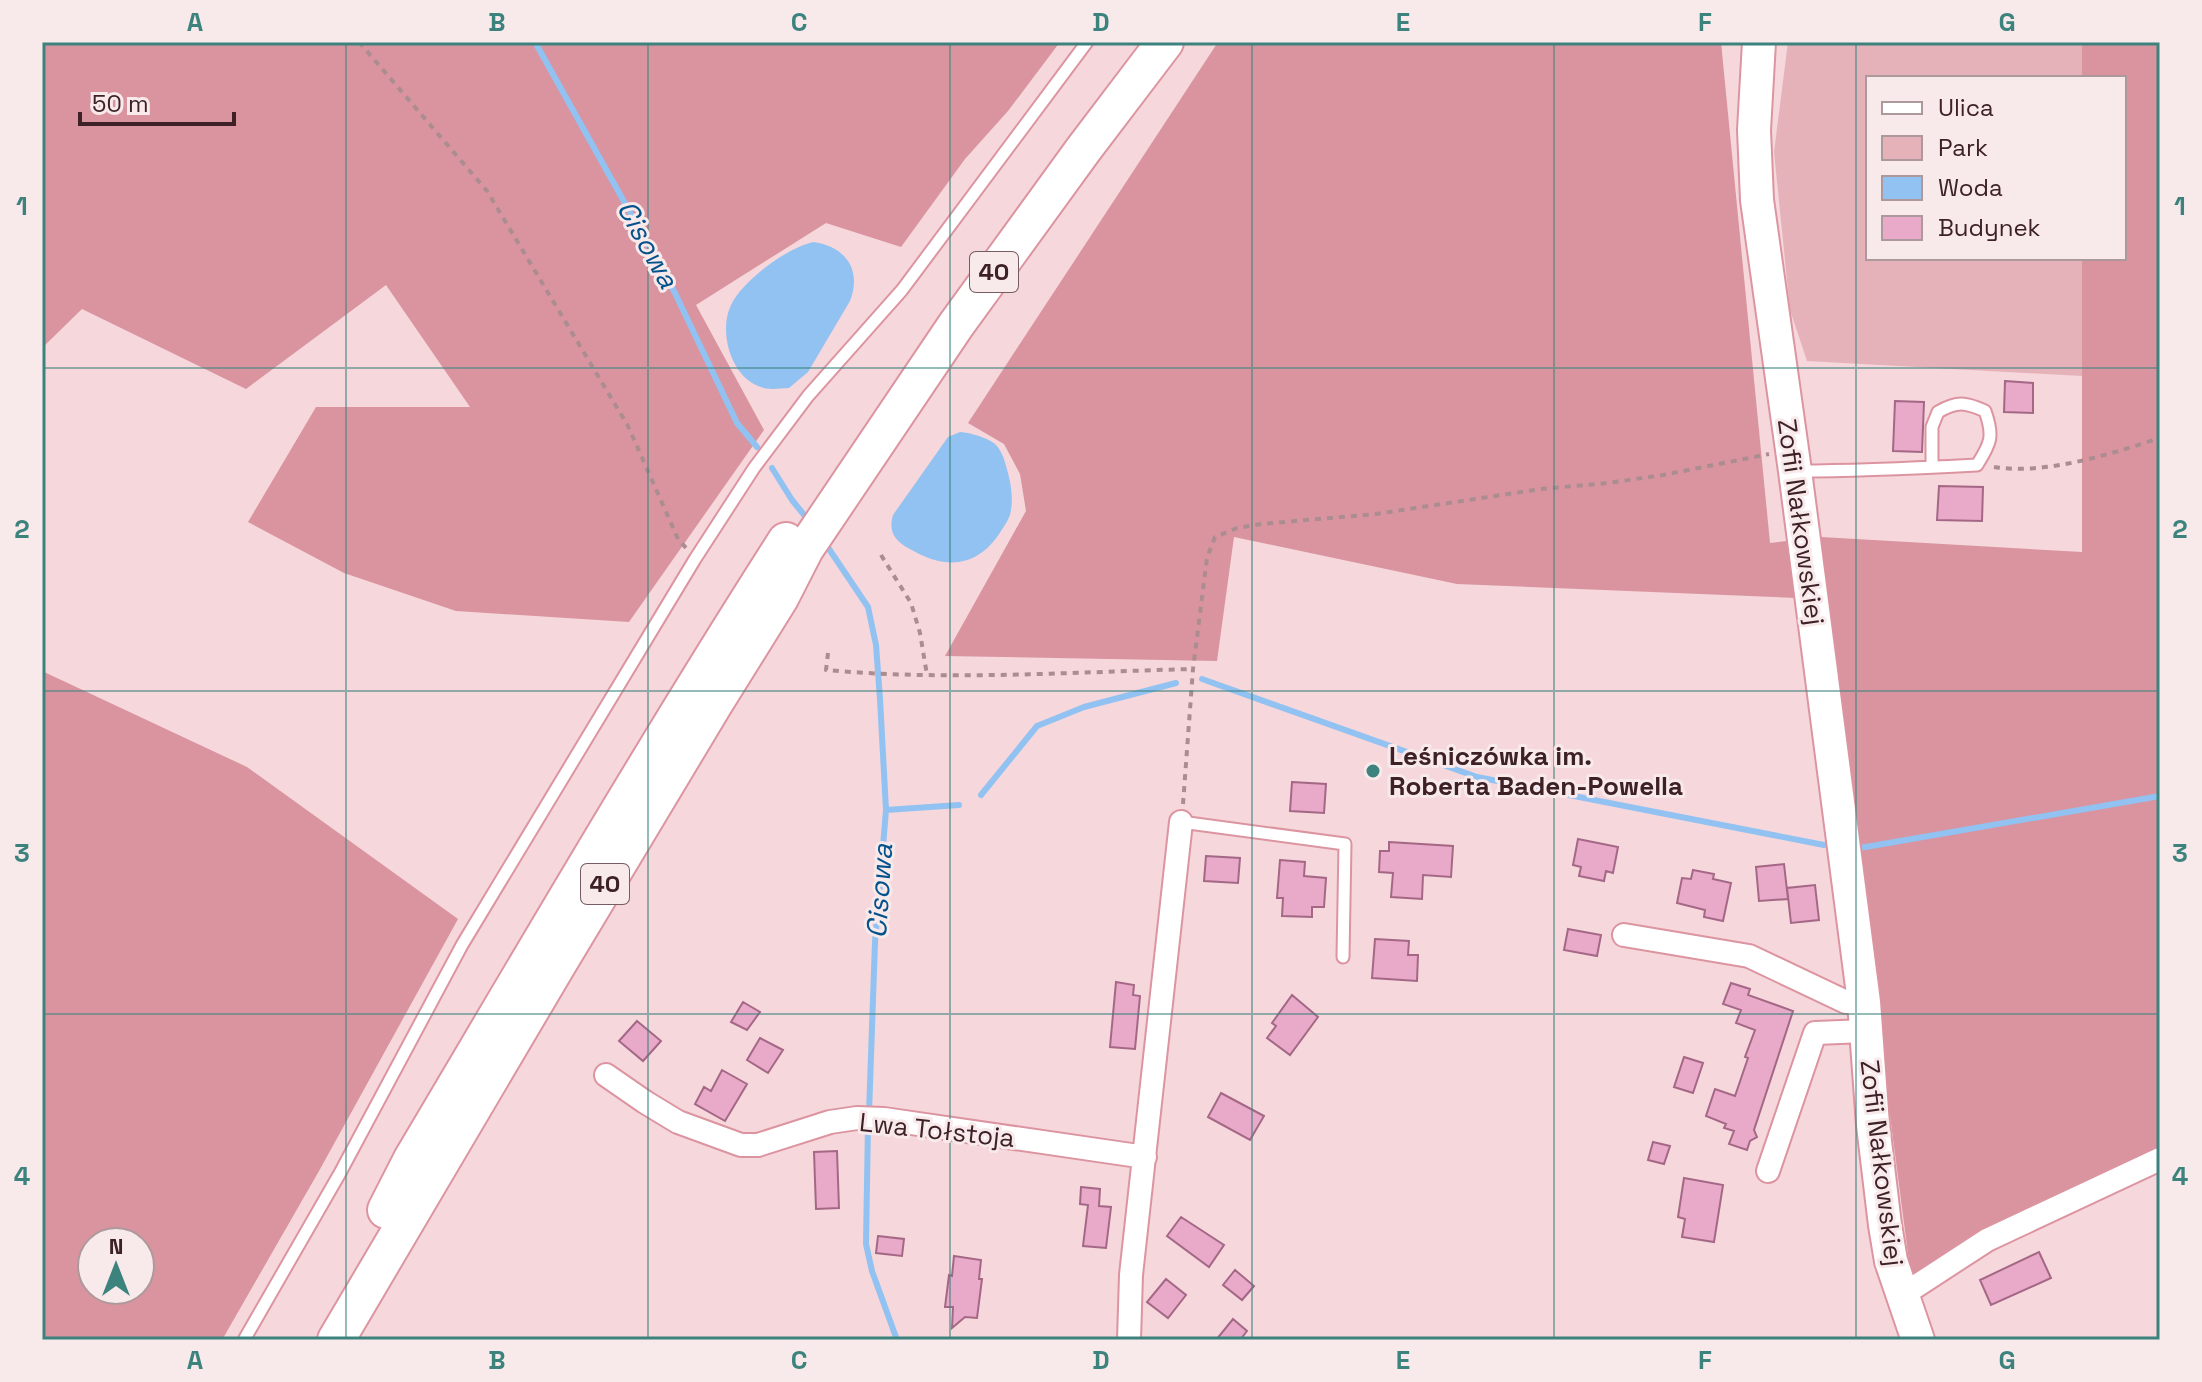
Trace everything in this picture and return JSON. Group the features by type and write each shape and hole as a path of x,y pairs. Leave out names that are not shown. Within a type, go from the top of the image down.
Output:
{"main road":[{"name":"40","path":"311,1340 370,1240 412,1159 700,675 798,541 967,275 1140,42"},
{"name":"40","path":"824,500 1165,42"},
{"name":"40","path":"336,1340 578,929 780,598 798,541"}],"street":[{"name":"Zofii Nałkowskiej","path":"1759,42 1754,130 1757,200 1865,1016 1873,1125 1885,1225 1901,1296 1918,1340"},
{"path":"1129,1340 1131,1275 1181,822"},
{"path":"1624,935 1749,956 1846,1002 1865,1016"},
{"name":"Zofii Nałkowskiej","path":"1768,1171 1815,1033 1865,1016"},
{"name":"Lwa Tołstoja","path":"606,1075 678,1122 741,1145 758,1145 830,1122 857,1118 884,1119 1145,1157"},
{"path":"1901,1296 1987,1240 2160,1159"}],"lane":[{"path":"244,1340 340,1173 462,945 695,559 754,468 799,408 902,290 1087,42"},
{"path":"1793,461 1932,467 1977,465 1990,444 1991,427 1985,411 1969,404 1953,403 1938,412 1932,427 1932,467"},
{"path":"1181,822 1345,844 1343,957"}],"path":[{"path":"359,42 487,191 628,426 678,539 695,559"},
{"path":"1977,465 2001,468 2048,466 2097,458 2160,438"},
{"path":"1181,822 1193,669 1207,558 1215,537 1237,528 1261,524 1376,514 1541,489 1793,461"},
{"path":"881,555 911,603 927,675"},
{"path":"828,653 826,670 867,674 1193,669"}],"green space":[{"path":"1788,42 2082,42 2082,76 1866,76 1866,260 2082,260 2082,376 1807,361 1790,310 1774,152"}],"shaded area":[{"path":"42,42 1060,42 1008,111 965,159 901,247 826,223 696,305 764,430 629,622 456,611 344,573 248,522 316,407 470,407 386,285 246,389 82,309 42,348"},
{"path":"1218,42 1721,42 1770,543 1821,537 2082,552 2082,260 2126,260 2126,76 2082,76 2082,42 2160,42 2160,1150 1911,1277 1823,599 1457,584 1234,537 1217,661 945,656 1026,511 1020,474 1004,444 968,423"},
{"path":"42,671 247,767 458,919 222,1340 42,1340"}],"water":[{"path":"814,242 835,249 848,262 854,279 850,301 808,372 789,388 764,388 743,375 730,354 727,316 737,295 756,275 792,250"},
{"path":"960,432 983,437 999,449 1009,478 1012,503 1008,519 992,543 971,558 948,562 923,556 900,543 892,531 892,521 893,515 948,437"}],"building":[{"path":"2005,381 2033,383 2033,413 2004,412"},
{"path":"1895,401 1924,402 1922,452 1893,451"},
{"path":"1939,486 1983,487 1982,521 1937,520"},
{"path":"1292,782 1326,784 1324,813 1290,811"},
{"path":"1578,839 1618,847 1613,873 1606,871 1604,881 1579,876 1581,867 1573,865"},
{"path":"1389,842 1453,846 1451,877 1423,875 1422,899 1391,897 1393,873 1379,872 1380,851 1389,851"},
{"path":"1206,856 1240,858 1238,883 1204,881"},
{"path":"1280,860 1305,862 1304,876 1326,878 1324,907 1312,907 1312,917 1282,916 1283,898 1277,898"},
{"path":"1784,864 1788,899 1759,901 1756,867"},
{"path":"1693,870 1714,874 1713,879 1731,883 1723,921 1704,917 1705,910 1677,903 1682,878 1691,879"},
{"path":"1815,885 1819,920 1791,923 1787,888"},
{"path":"1568,929 1601,935 1597,956 1564,950"},
{"path":"1375,939 1409,941 1408,955 1418,955 1417,981 1372,978"},
{"path":"1116,982 1134,985 1133,995 1140,996 1135,1049 1110,1047"},
{"path":"1731,983 1750,989 1748,995 1793,1011 1754,1130 1757,1137 1750,1141 1747,1150 1729,1144 1734,1131 1706,1116 1715,1089 1735,1096 1755,1030 1736,1023 1741,1010 1723,1004"},
{"path":"1292,995 1318,1017 1290,1055 1267,1038 1276,1026 1272,1023"},
{"path":"743,1002 760,1012 747,1030 731,1022"},
{"path":"637,1021 661,1041 643,1061 619,1041"},
{"path":"760,1038 783,1050 768,1073 747,1060"},
{"path":"1684,1057 1703,1063 1693,1093 1674,1087"},
{"path":"722,1070 747,1084 725,1121 695,1104 704,1087 711,1091"},
{"path":"1221,1093 1264,1116 1250,1140 1208,1117"},
{"path":"1653,1142 1670,1146 1664,1164 1648,1160"},
{"path":"837,1151 839,1208 816,1209 814,1152"},
{"path":"1684,1178 1723,1185 1714,1242 1682,1237 1685,1219 1678,1217"},
{"path":"1081,1187 1100,1189 1099,1206 1111,1207 1106,1248 1083,1246 1088,1205 1080,1204"},
{"path":"1181,1217 1224,1245 1209,1267 1167,1236"},
{"path":"878,1236 904,1239 902,1256 876,1253"},
{"path":"2039,1252 2051,1278 1991,1305 1980,1280"},
{"path":"954,1256 981,1260 979,1279 982,1279 977,1318 965,1317 952,1328 953,1307 945,1307"},
{"path":"1235,1270 1254,1286 1242,1300 1223,1285"},
{"path":"1166,1279 1186,1295 1168,1318 1147,1302"},
{"path":"1233,1319 1247,1331 1240,1340 1216,1340"}],"waterway":[{"name":"Cisowa","path":"535,42 675,293 737,423 757,447"},
{"name":"Cisowa","path":"772,468 809,521"},
{"name":"Cisowa","path":"825,543 868,607 876,645 886,810 875,942 869,1113"},
{"path":"1202,679 1477,777 1824,845"},
{"path":"981,795 1037,726 1084,707 1176,683"},
{"path":"1854,849 2160,796"},
{"path":"886,810 959,805"},
{"name":"Cisowa","path":"868,1124 866,1244 872,1271 897,1340"}],"place":[{"name":"Leśniczówka im. Roberta Baden-Powella","path":"1373,771"}]}
